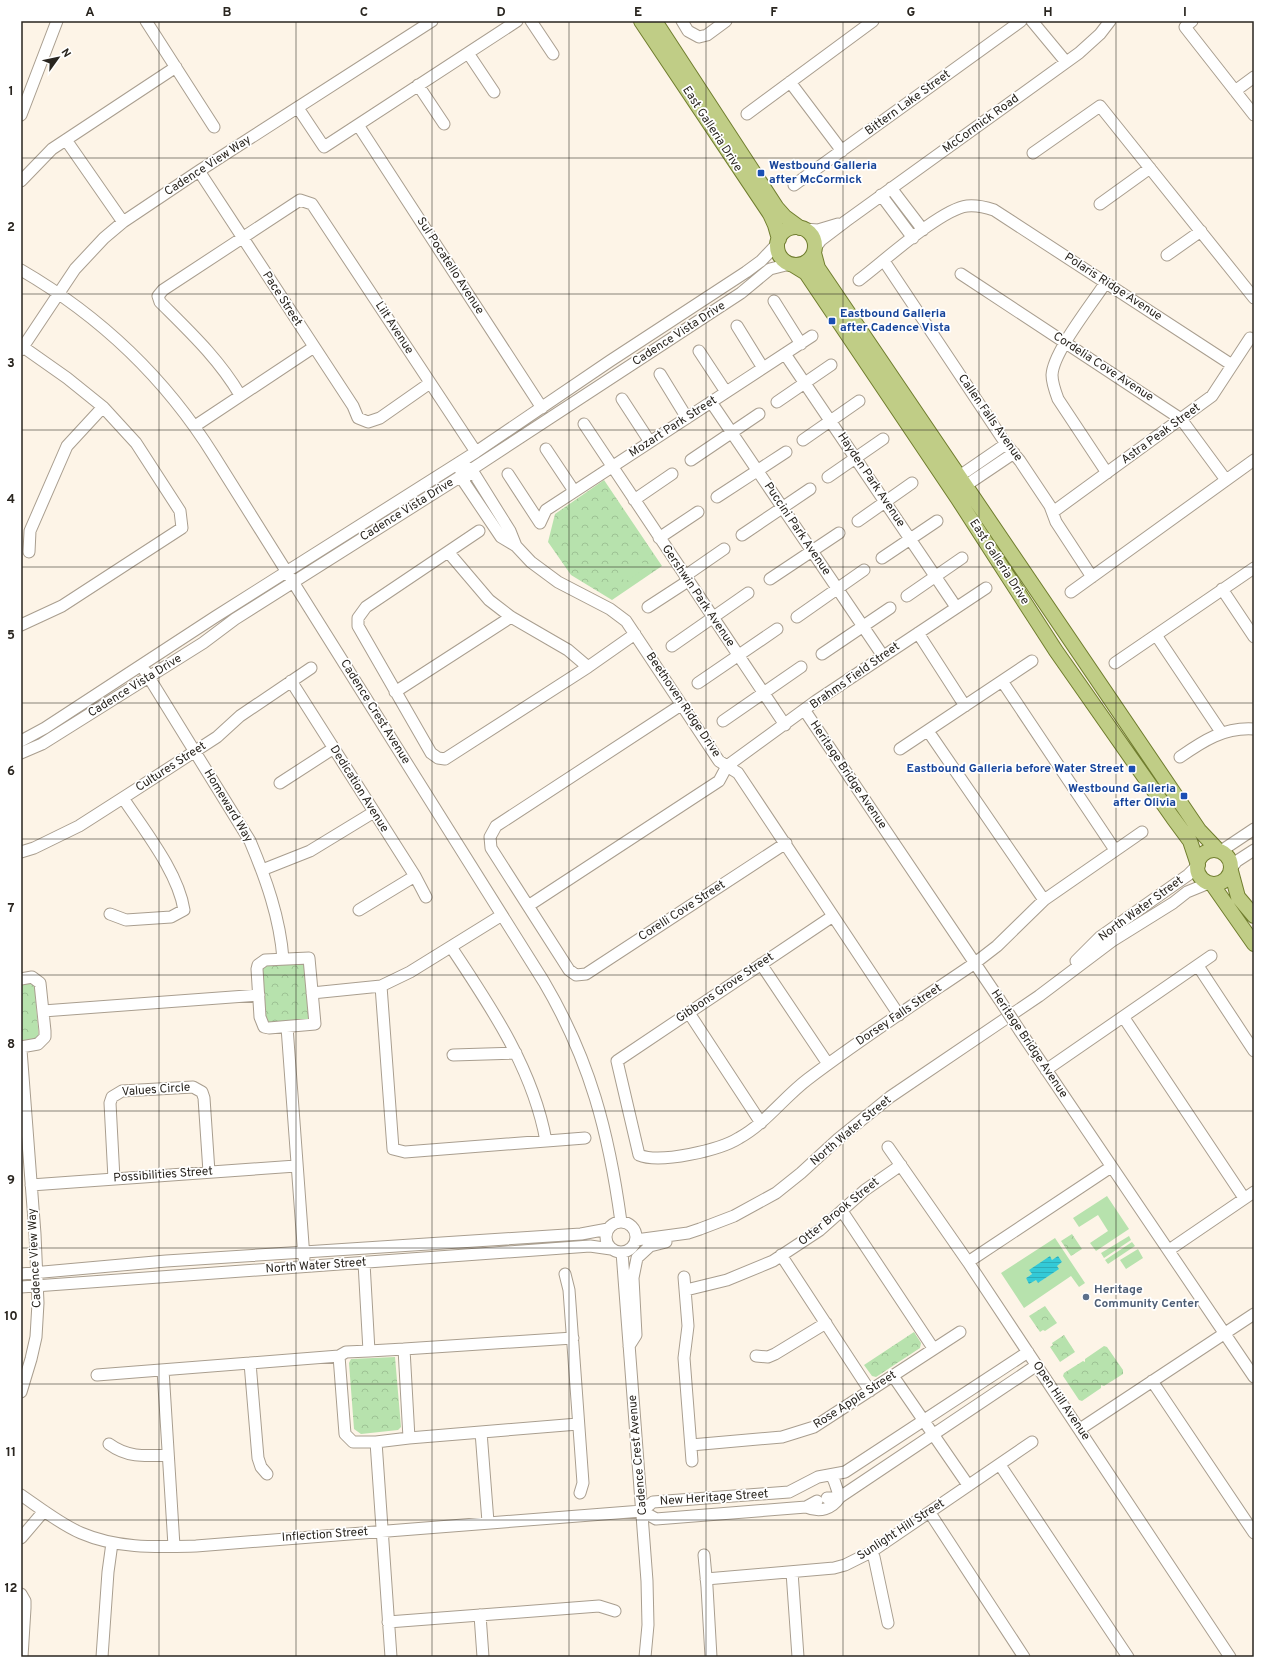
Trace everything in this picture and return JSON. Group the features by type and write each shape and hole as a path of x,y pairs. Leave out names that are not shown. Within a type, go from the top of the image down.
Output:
{"main road":[{"name":"East Galleria Drive","path":"641,21 770,214 775,225 779,241"},
{"name":"East Galleria Drive","path":"655,21 777,208 785,217 802,229"},
{"path":"790,229 802,229 812,236 815,250 807,262 792,264 784,260 780,254 779,241 783,233 790,229"},
{"name":"East Galleria Drive","path":"815,250 818,268 961,482 1199,830 1219,851"},
{"name":"East Galleria Drive","path":"792,264 806,273 958,499 1056,651 1187,836 1198,865"},
{"path":"1254,916 1238,897 1228,857 1219,851 1208,851 1204,853 1198,865 1202,878 1210,883 1254,944"},
{"path":"1210,883 1222,882 1227,878 1231,869"}],"street":[{"path":"21,115 57,21"},
{"path":"146,21 214,127"},
{"name":"Cadence View Way","path":"22,349 81,262 104,238 123,222 431,21"},
{"path":"531,21 553,54"},
{"path":"682,21 688,31 699,37 707,35 726,21"},
{"path":"747,114 873,21"},
{"name":"Bittern Lake Street","path":"794,185 1021,21"},
{"path":"1032,21 1066,62"},
{"name":"McCormick Road","path":"815,250 821,240 846,221 1066,62 1100,34 1110,21"},
{"path":"298,108 324,147 515,22"},
{"path":"1188,24 1235,91 1254,115"},
{"path":"468,53 494,92"},
{"path":"21,181 52,149 176,67"},
{"path":"1235,91 1254,77"},
{"path":"790,82 842,151"},
{"path":"418,85 444,124"},
{"path":"1033,153 1100,106 1254,298"},
{"name":"Sul Pocatello Avenue","path":"358,125 542,408"},
{"path":"66,140 123,222"},
{"path":"1100,204 1150,168"},
{"name":"Pace Street","path":"199,171 352,406 358,418 368,422 380,418 430,383"},
{"path":"891,188 923,230"},
{"path":"881,195 913,238"},
{"name":"Lilt Avenue","path":"243,238 300,200 312,204 476,452"},
{"name":"Polaris Ridge Avenue","path":"859,280 944,214 954,209 979,205 994,210 1232,364"},
{"name":"McCormick Road","path":"802,229 825,228 846,221"},
{"path":"1167,255 1200,232"},
{"path":"240,395 229,377 211,354 160,302 158,296 163,290 243,238"},
{"name":"Cadence Vista Drive","path":"21,741 45,728 287,572 449,470 610,361 750,269 779,241"},
{"name":"Callen Falls Avenue","path":"884,261 1053,512 1056,522 1092,576"},
{"name":"Cadence Vista Drive","path":"21,753 42,744 149,677 372,532 466,473 741,293 770,269 792,264"},
{"name":"Cadence Crest Avenue","path":"21,270 58,294 103,327 135,356 167,390 195,426 294,583 551,994 570,1031 585,1066 605,1127 614,1171 621,1222"},
{"name":"Cordelia Cove Avenue","path":"961,274 1181,419 1226,480"},
{"path":"1106,282 1065,342 1057,355 1053,367 1054,388 1058,399 1108,473"},
{"path":"774,301 801,344"},
{"path":"736,326 763,368"},
{"name":"Mozart Park Street","path":"508,474 540,523 546,510 812,336"},
{"name":"Astra Peak Street","path":"1053,512 1212,396 1250,338"},
{"path":"195,426 314,347"},
{"path":"21,625 62,606 182,528 180,511 136,443 103,407 67,378 22,349"},
{"path":"699,351 726,392"},
{"name":"Hayden Park Avenue","path":"785,354 956,607"},
{"path":"777,402 831,365"},
{"path":"660,374 687,418"},
{"path":"622,399 650,442"},
{"path":"803,440 858,401"},
{"name":"Puccini Park Avenue","path":"711,402 883,656"},
{"path":"29,552 30,531 67,446 103,407"},
{"path":"691,460 759,414"},
{"name":"Gershwin Park Avenue","path":"584,424 785,725"},
{"path":"828,477 883,439"},
{"path":"449,470 466,473 472,461 494,440"},
{"path":"961,482 1006,444"},
{"path":"546,449 574,492"},
{"path":"717,497 786,452"},
{"path":"961,482 1014,453"},
{"path":"1071,592 1254,460"},
{"name":"Beethoven Ridge Drive","path":"466,473 475,475 510,531 516,546 532,562 558,582 610,609 626,621 719,761 738,773 899,1015"},
{"path":"634,500 672,474"},
{"path":"858,521 912,483"},
{"path":"742,535 810,489"},
{"path":"659,538 698,512"},
{"path":"371,519 372,532"},
{"path":"882,558 937,521"},
{"path":"479,531 449,553 366,607 358,618 358,626 395,692 431,753 438,758 445,759 588,667 635,634"},
{"path":"770,579 839,533"},
{"path":"648,607 724,549"},
{"path":"449,553 490,600 511,616 568,650 588,667"},
{"path":"907,596 962,558"},
{"path":"1115,663 1254,568"},
{"path":"797,617 864,570"},
{"name":"Brahms Field Street","path":"727,766 805,711 816,701 986,588"},
{"path":"1222,589 1254,637"},
{"path":"672,646 748,593"},
{"path":"822,654 890,608"},
{"path":"395,692 511,616"},
{"path":"698,683 777,629"},
{"path":"918,633 965,706"},
{"path":"1156,635 1221,732"},
{"path":"900,749 1032,661"},
{"name":"Homeward Way","path":"142,666 250,841 262,870 275,913 283,960"},
{"path":"723,721 801,667"},
{"name":"Cultures Street","path":"21,852 34,848 79,826 196,752 217,737 245,712 311,668"},
{"name":"Dedication Avenue","path":"291,681 415,876 426,897"},
{"path":"1002,681 1115,850"},
{"path":"682,705 496,826 490,837 491,848 528,906 720,781 727,766"},
{"name":"Heritage Bridge Avenue","path":"805,711 1254,1377"},
{"path":"1180,757 1208,738 1221,732 1254,729"},
{"path":"928,730 1044,900"},
{"path":"280,783 334,748"},
{"path":"110,914 126,920 171,917 184,910 182,898 173,876 123,798"},
{"path":"262,870 310,851 374,812"},
{"path":"1219,851 1254,829"},
{"name":"Dorsey Falls Street","path":"639,1155 655,1158 708,1151 739,1138 761,1123 799,1086 828,1064 975,963 1002,941 1044,900 1142,832"},
{"name":"Corelli Cove Street","path":"528,906 569,970 576,975 586,974 786,843"},
{"path":"1231,869 1237,861 1254,850"},
{"name":"North Water Street","path":"1051,987 1100,937 1188,875 1198,865"},
{"path":"359,910 415,876"},
{"name":"North Water Street","path":"636,1240 688,1233 734,1216 776,1193 801,1173 838,1138 890,1097 1051,987 1112,941 1173,903 1186,892 1210,883"},
{"path":"312,993 381,986 410,972 502,915"},
{"name":"Gibbons Grove Street","path":"639,1155 617,1061 833,916"},
{"path":"451,946 486,1001 516,1053 542,1120 546,1141"},
{"path":"1046,1070 1124,1018 1211,956"},
{"path":"309,958 312,993 315,1024 269,1028 264,1026 260,1017 258,965 265,960 309,958"},
{"path":"761,964 828,1064"},
{"path":"1198,966 1254,1051"},
{"path":"21,979 32,977 40,983 45,1037 38,1044 21,1047"},
{"path":"381,986 393,1149 405,1152 585,1138"},
{"path":"43,1011 259,995"},
{"path":"689,1013 761,1123"},
{"path":"1124,1018 1249,1195 1168,1250"},
{"path":"287,1027 304,1267"},
{"name":"Cadence View Way","path":"21,1050 38,1303 36,1337 32,1359 21,1392"},
{"path":"453,1055 516,1053"},
{"name":"Values Circle","path":"114,1179 110,1103 112,1097 122,1091 193,1087 202,1092 204,1098 209,1172"},
{"name":"Open Hill Avenue","path":"888,1147 968,1262 1080,1429 1230,1657"},
{"name":"Otter Brook Street","path":"686,1290 727,1280 746,1273 781,1256 816,1233 877,1180 901,1165"},
{"name":"Possibilities Street","path":"31,1185 296,1166"},
{"path":"968,1262 1111,1167"},
{"path":"842,1211 933,1348"},
{"path":"621,1222 631,1226 634,1230 636,1240 631,1249 617,1250 606,1237 608,1229 612,1225 621,1222"},
{"name":"North Water Street","path":"21,1274 166,1261 565,1235 608,1229"},
{"path":"629,1346 636,1335 633,1278 637,1258 650,1246 668,1242 688,1233"},
{"name":"North Water Street","path":"21,1287 595,1246 617,1250"},
{"name":"Cadence Crest Avenue","path":"617,1250 629,1346 642,1511 648,1603 645,1657"},
{"path":"781,1256 870,1391"},
{"path":"364,1263 369,1351"},
{"path":"565,1274 569,1290 583,1483 580,1493"},
{"path":"684,1277 688,1326 684,1358 692,1461"},
{"path":"1080,1429 1254,1314"},
{"path":"756,1356 768,1357 775,1354 826,1323"},
{"name":"Rose Apple Street","path":"691,1444 760,1440 799,1433 830,1418 933,1348 960,1332"},
{"path":"97,1374 339,1356 346,1352 573,1338"},
{"path":"404,1349 409,1438"},
{"name":"New Heritage Street","path":"840,1497 822,1500 806,1507 656,1519 642,1511 653,1502 789,1492 811,1479 845,1472 1028,1352"},
{"path":"339,1356 345,1434 353,1442 376,1442 578,1424"},
{"path":"250,1363 258,1458 261,1467 267,1474"},
{"name":"New Heritage Street","path":"806,1507 814,1511 823,1510 834,1505 840,1497 1037,1365"},
{"path":"163,1370 174,1546"},
{"path":"893,1376 968,1485"},
{"path":"1152,1380 1254,1533"},
{"path":"481,1432 488,1522"},
{"path":"376,1442 391,1657"},
{"name":"Sunlight Hill Street","path":"706,1579 845,1566 871,1552 930,1513 968,1485 1000,1465 1032,1442"},
{"path":"109,1444 119,1451 137,1456 168,1455"},
{"path":"1000,1465 1128,1657"},
{"path":"831,1475 835,1480 836,1491 840,1497"},
{"name":"Inflection Street","path":"21,1495 80,1533 112,1543 138,1546 174,1546 642,1511"},
{"path":"21,1538 44,1510"},
{"path":"930,1513 1024,1657"},
{"path":"102,1657 108,1572 112,1543"},
{"path":"871,1552 874,1557 888,1623"},
{"path":"704,1555 711,1657"},
{"path":"792,1572 798,1657"},
{"path":"21,1594 25,1602 22,1657"},
{"path":"388,1622 599,1606 615,1611"},
{"path":"480,1615 483,1657"}],"green space":[{"path":"604,480 662,566 612,600 571,575 548,542 555,514"},
{"path":"639,558 646,568 625,582 618,572"},
{"path":"266,964 307,964 313,1012 308,1021 272,1025 264,1020 261,968"},
{"path":"30,982 35,985 37,991 35,994 39,1038 30,1042 28,1040 21,1040 21,984"},
{"path":"1107,1196 1129,1229 1096,1251 1090,1243 1108,1231 1098,1215 1079,1227 1073,1218"},
{"path":"1072,1234 1082,1249 1071,1256 1061,1241"},
{"path":"1129,1236 1131,1240 1104,1258 1101,1253"},
{"path":"1055,1238 1085,1283 1079,1287 1071,1276 1024,1308 1001,1273","holes":["1050,1257 1052,1260 1062,1262 1056,1266 1058,1269 1038,1283 1036,1279 1030,1283 1026,1278 1032,1274 1030,1270"]},
{"path":"1132,1242 1135,1246 1108,1264 1105,1260"},
{"path":"1138,1249 1143,1258 1126,1269 1120,1260"},
{"path":"1045,1306 1057,1323 1045,1331 1043,1330 1040,1332 1029,1316"},
{"path":"914,1332 921,1343 920,1348 876,1377 872,1376 864,1365"},
{"path":"1064,1335 1075,1352 1060,1362 1050,1347 1053,1345 1052,1343"},
{"path":"1104,1346 1107,1347 1123,1370 1123,1374 1104,1386 1101,1385 1101,1388 1082,1401 1079,1400 1063,1376 1064,1373 1083,1361 1085,1362 1085,1359"},
{"path":"395,1357 401,1427 398,1430 361,1434 354,1429 349,1363 351,1359"}],"water":[{"path":"1050,1256 1052,1260 1058,1256 1062,1262 1057,1266 1059,1269 1038,1283 1036,1280 1029,1284 1026,1278 1032,1274 1029,1270"}],"place":[{"name":"Westbound Galleria after McCormick","path":"761,173"},
{"name":"Eastbound Galleria after Cadence Vista","path":"832,321"},
{"name":"Eastbound Galleria before Water Street","path":"1132,769"},
{"name":"Westbound Galleria after Olivia","path":"1184,796"},
{"name":"Heritage Community Center","path":"1086,1297"}]}
